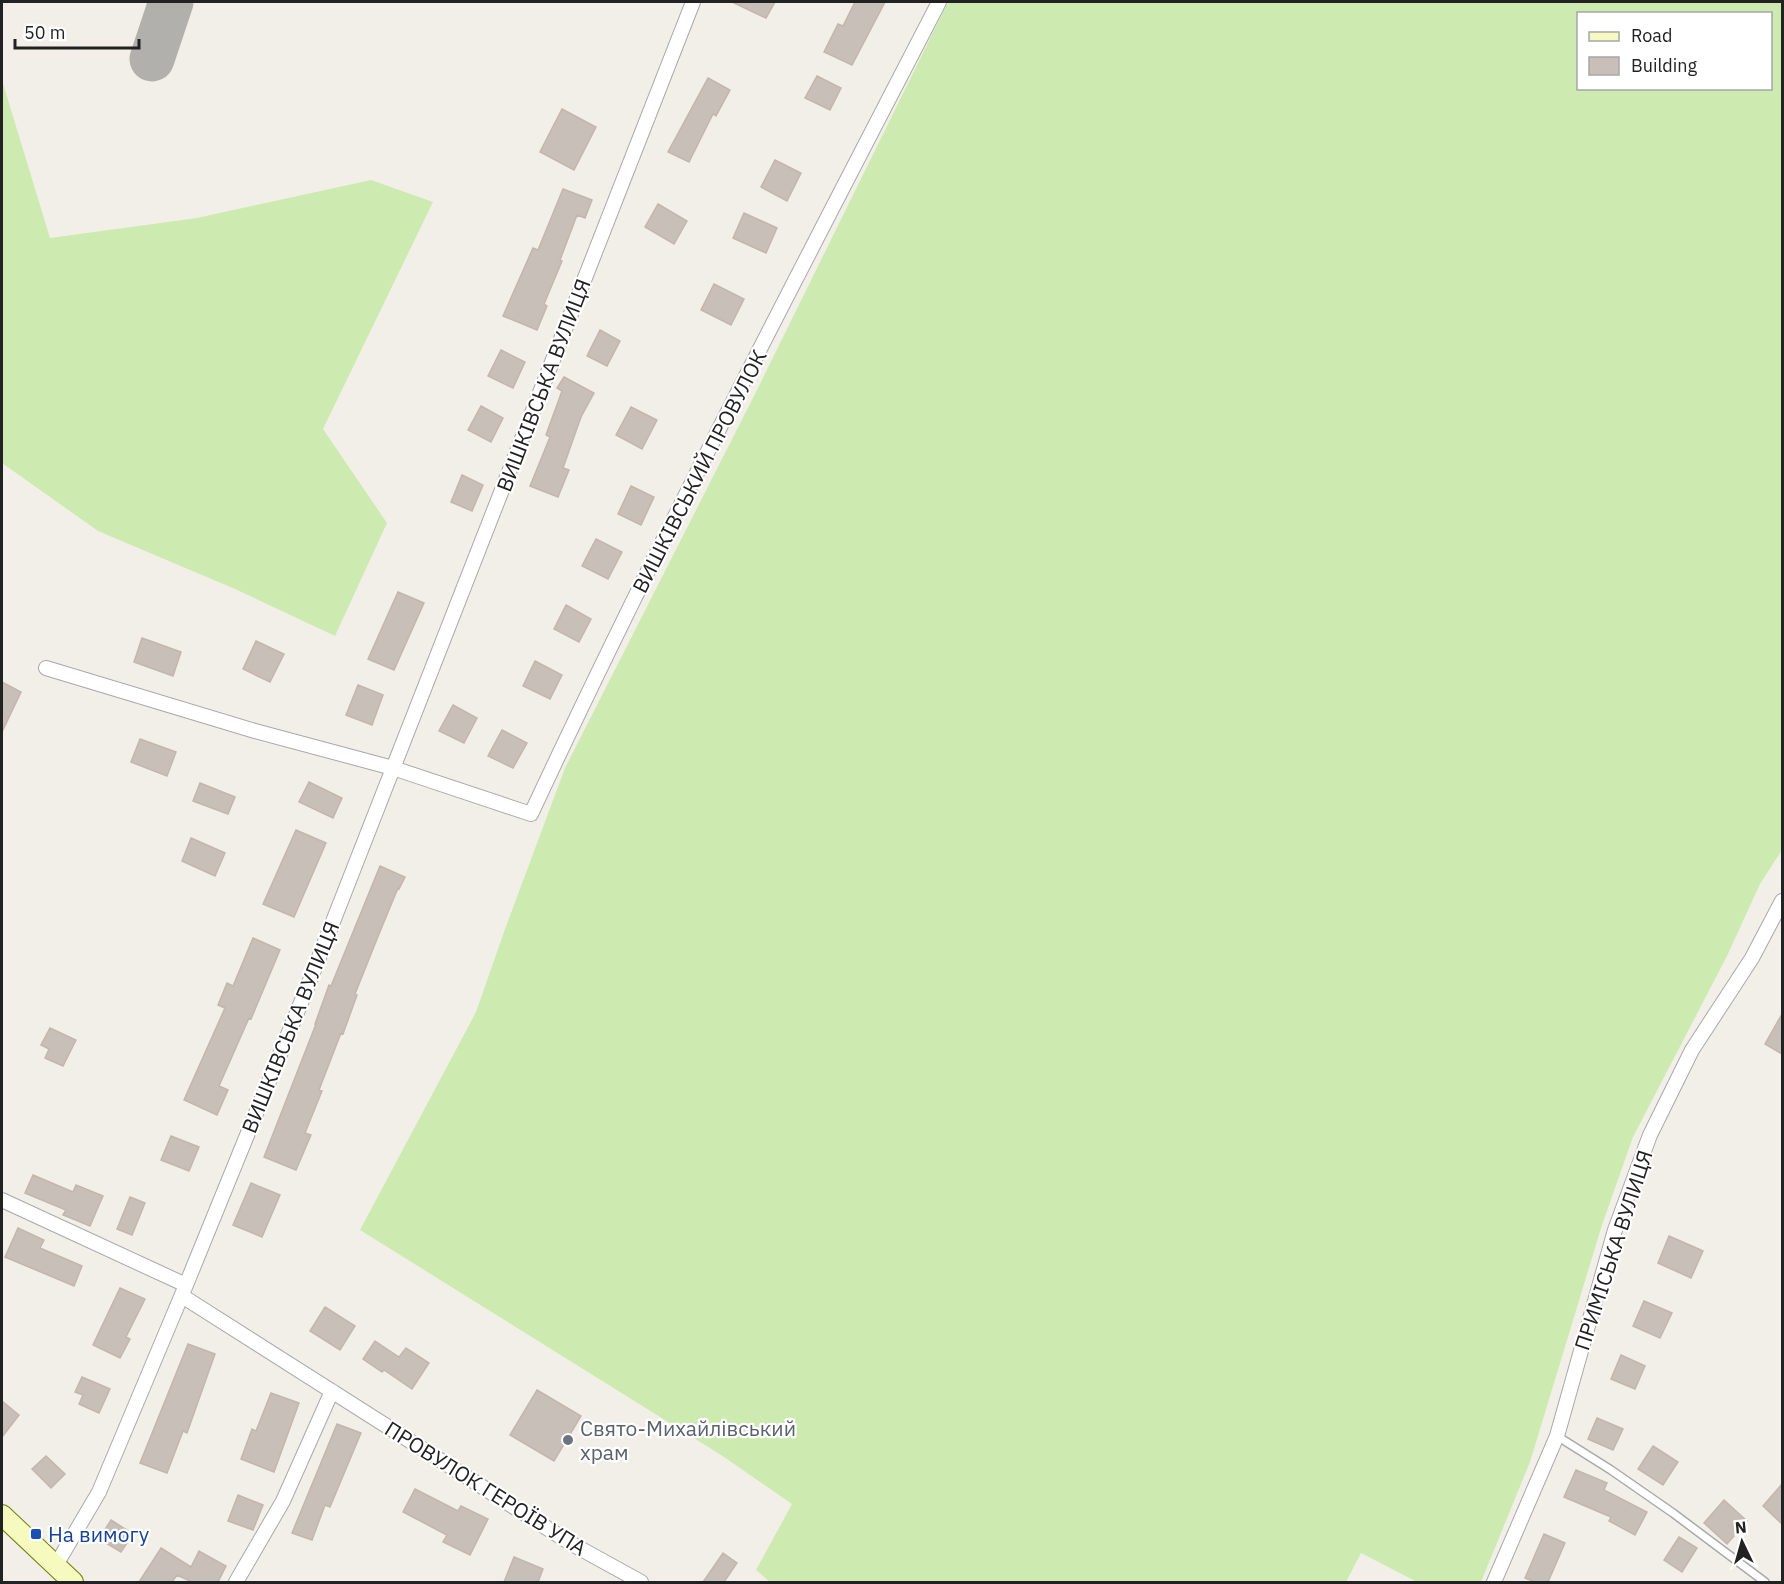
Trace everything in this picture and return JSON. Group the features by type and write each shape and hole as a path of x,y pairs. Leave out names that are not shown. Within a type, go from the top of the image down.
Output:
{"street":[{"name":"ВИШКІВСЬКА ВУЛИЦЯ","path":"56,1565 99,1492 184,1291 393,768 693,2"},
{"name":"ВИШКІВСЬКИЙ ПРОВУЛОК","path":"393,768 531,814 588,691 939,2"},
{"path":"46,668 255,731 393,768"},
{"name":"ПРИМІСЬКА ВУЛИЦЯ","path":"1494,1582 1557,1436 1615,1230 1650,1135 1692,1050 1752,958 1782,901"},
{"path":"2,1200 184,1291"},
{"name":"ПРОВУЛОК ГЕРОЇВ УПА","path":"184,1291 332,1391 572,1544 640,1582"},
{"path":"237,1582 283,1501 332,1391"},
{"path":"2,1515 73,1582"}],"lane":[{"path":"1557,1436 1664,1506 1765,1582"}],"green space":[{"path":"948,2 1782,2 1782,850 1760,884 1727,956 1633,1137 1602,1225 1530,1462 1481,1582 1417,1582 1361,1553 1346,1582 770,1582 756,1570 792,1504 721,1455 360,1230 476,1012 565,768 758,388"},
{"path":"2,80 50,238 197,218 371,180 433,202 323,429 387,523 335,636 235,589 98,531 2,463"}],"building":[{"path":"732,2 775,2 766,18"},
{"path":"855,2 885,2 852,65 824,52 838,24 843,26"},
{"path":"817,76 841,88 830,110 805,98"},
{"path":"708,78 730,90 716,116 713,114 689,162 668,152"},
{"path":"562,109 596,127 574,170 540,152"},
{"path":"775,160 801,173 787,201 761,187"},
{"path":"563,189 592,200 585,218 577,215 560,260 562,261 544,304 547,306 537,330 503,316 533,248 538,250"},
{"path":"658,204 687,221 674,244 645,227"},
{"path":"744,213 777,228 766,253 733,238"},
{"path":"714,284 744,299 731,325 701,310"},
{"path":"600,330 620,341 607,366 587,356"},
{"path":"501,350 525,362 513,388 488,376"},
{"path":"564,377 594,393 581,417 563,468 569,470 558,497 530,486 550,437 546,435 562,391 557,388"},
{"path":"481,406 503,418 491,442 468,430"},
{"path":"631,407 657,420 642,449 616,435"},
{"path":"462,475 483,485 472,511 451,502"},
{"path":"631,486 654,497 641,525 618,514"},
{"path":"596,539 622,552 608,579 582,566"},
{"path":"398,592 424,603 394,670 368,659"},
{"path":"566,605 591,619 579,642 554,629"},
{"path":"142,638 181,652 173,676 134,662"},
{"path":"256,641 284,654 270,682 243,669"},
{"path":"535,661 562,675 550,699 523,686"},
{"path":"2,682 21,692 2,732"},
{"path":"358,685 383,695 372,725 346,715"},
{"path":"453,705 477,718 464,743 439,731"},
{"path":"502,730 527,743 513,768 488,756"},
{"path":"140,739 176,752 167,776 131,762"},
{"path":"309,782 342,798 333,818 299,802"},
{"path":"200,783 235,797 228,814 193,801"},
{"path":"296,830 326,843 294,917 263,904"},
{"path":"191,838 225,853 215,876 182,861"},
{"path":"380,866 405,877 398,888 379,934 355,994 357,995 343,1034 341,1033 319,1090 322,1091 305,1133 311,1135 296,1170 264,1157 329,985 331,986"},
{"path":"253,938 280,950 219,1086 228,1090 217,1115 184,1100 225,1008 218,1005 227,983 233,986"},
{"path":"1782,1014 1782,1054 1765,1044"},
{"path":"50,1028 76,1040 63,1066 45,1058 49,1049 41,1045"},
{"path":"171,1136 199,1147 189,1171 161,1160"},
{"path":"33,1175 73,1192 76,1185 103,1196 90,1226 63,1215 66,1210 25,1193"},
{"path":"251,1183 280,1195 262,1237 233,1225"},
{"path":"130,1197 145,1203 132,1235 117,1229"},
{"path":"18,1228 44,1240 40,1248 82,1266 74,1286 5,1257"},
{"path":"1669,1236 1703,1251 1691,1278 1658,1263"},
{"path":"120,1288 145,1299 126,1337 130,1339 120,1358 93,1345"},
{"path":"1644,1301 1672,1313 1660,1338 1633,1326"},
{"path":"325,1307 355,1326 340,1350 310,1331"},
{"path":"375,1341 399,1357 406,1348 429,1363 412,1389 363,1359"},
{"path":"188,1344 215,1354 187,1433 183,1431 167,1473 140,1463"},
{"path":"1621,1355 1645,1366 1635,1389 1611,1379"},
{"path":"82,1377 110,1389 99,1413 79,1404 83,1395 75,1392"},
{"path":"537,1390 581,1416 554,1461 510,1435"},
{"path":"271,1393 299,1403 274,1472 241,1459 252,1429 256,1431"},
{"path":"2,1401 19,1415 2,1437"},
{"path":"1597,1418 1623,1429 1613,1450 1588,1439"},
{"path":"337,1424 361,1433 330,1507 325,1505 312,1540 292,1533"},
{"path":"1653,1446 1678,1462 1663,1485 1638,1469"},
{"path":"46,1456 65,1474 51,1488 32,1469"},
{"path":"1576,1470 1607,1483 1604,1490 1647,1512 1635,1535 1609,1521 1611,1517 1564,1497"},
{"path":"1782,1484 1782,1524 1763,1506"},
{"path":"415,1489 458,1511 461,1506 488,1519 470,1555 443,1542 447,1535 403,1512"},
{"path":"238,1495 263,1505 253,1530 228,1521"},
{"path":"1724,1500 1747,1521 1727,1544 1704,1523"},
{"path":"111,1520 133,1534 121,1552 99,1539"},
{"path":"1544,1534 1565,1543 1548,1582 1535,1582 1525,1578"},
{"path":"1679,1537 1697,1548 1682,1572 1664,1560"},
{"path":"161,1548 191,1567 199,1551 226,1566 218,1582 192,1582 177,1575 172,1582 139,1582"},
{"path":"723,1553 737,1563 724,1582 703,1582"},
{"path":"514,1557 543,1569 538,1582 504,1582"}],"taxiway":[{"path":"152,59 171,2"}],"place":[{"name":"Свято-Михайлівський храм","path":"568,1440"},
{"name":"На вимогу","path":"36,1534"}]}
